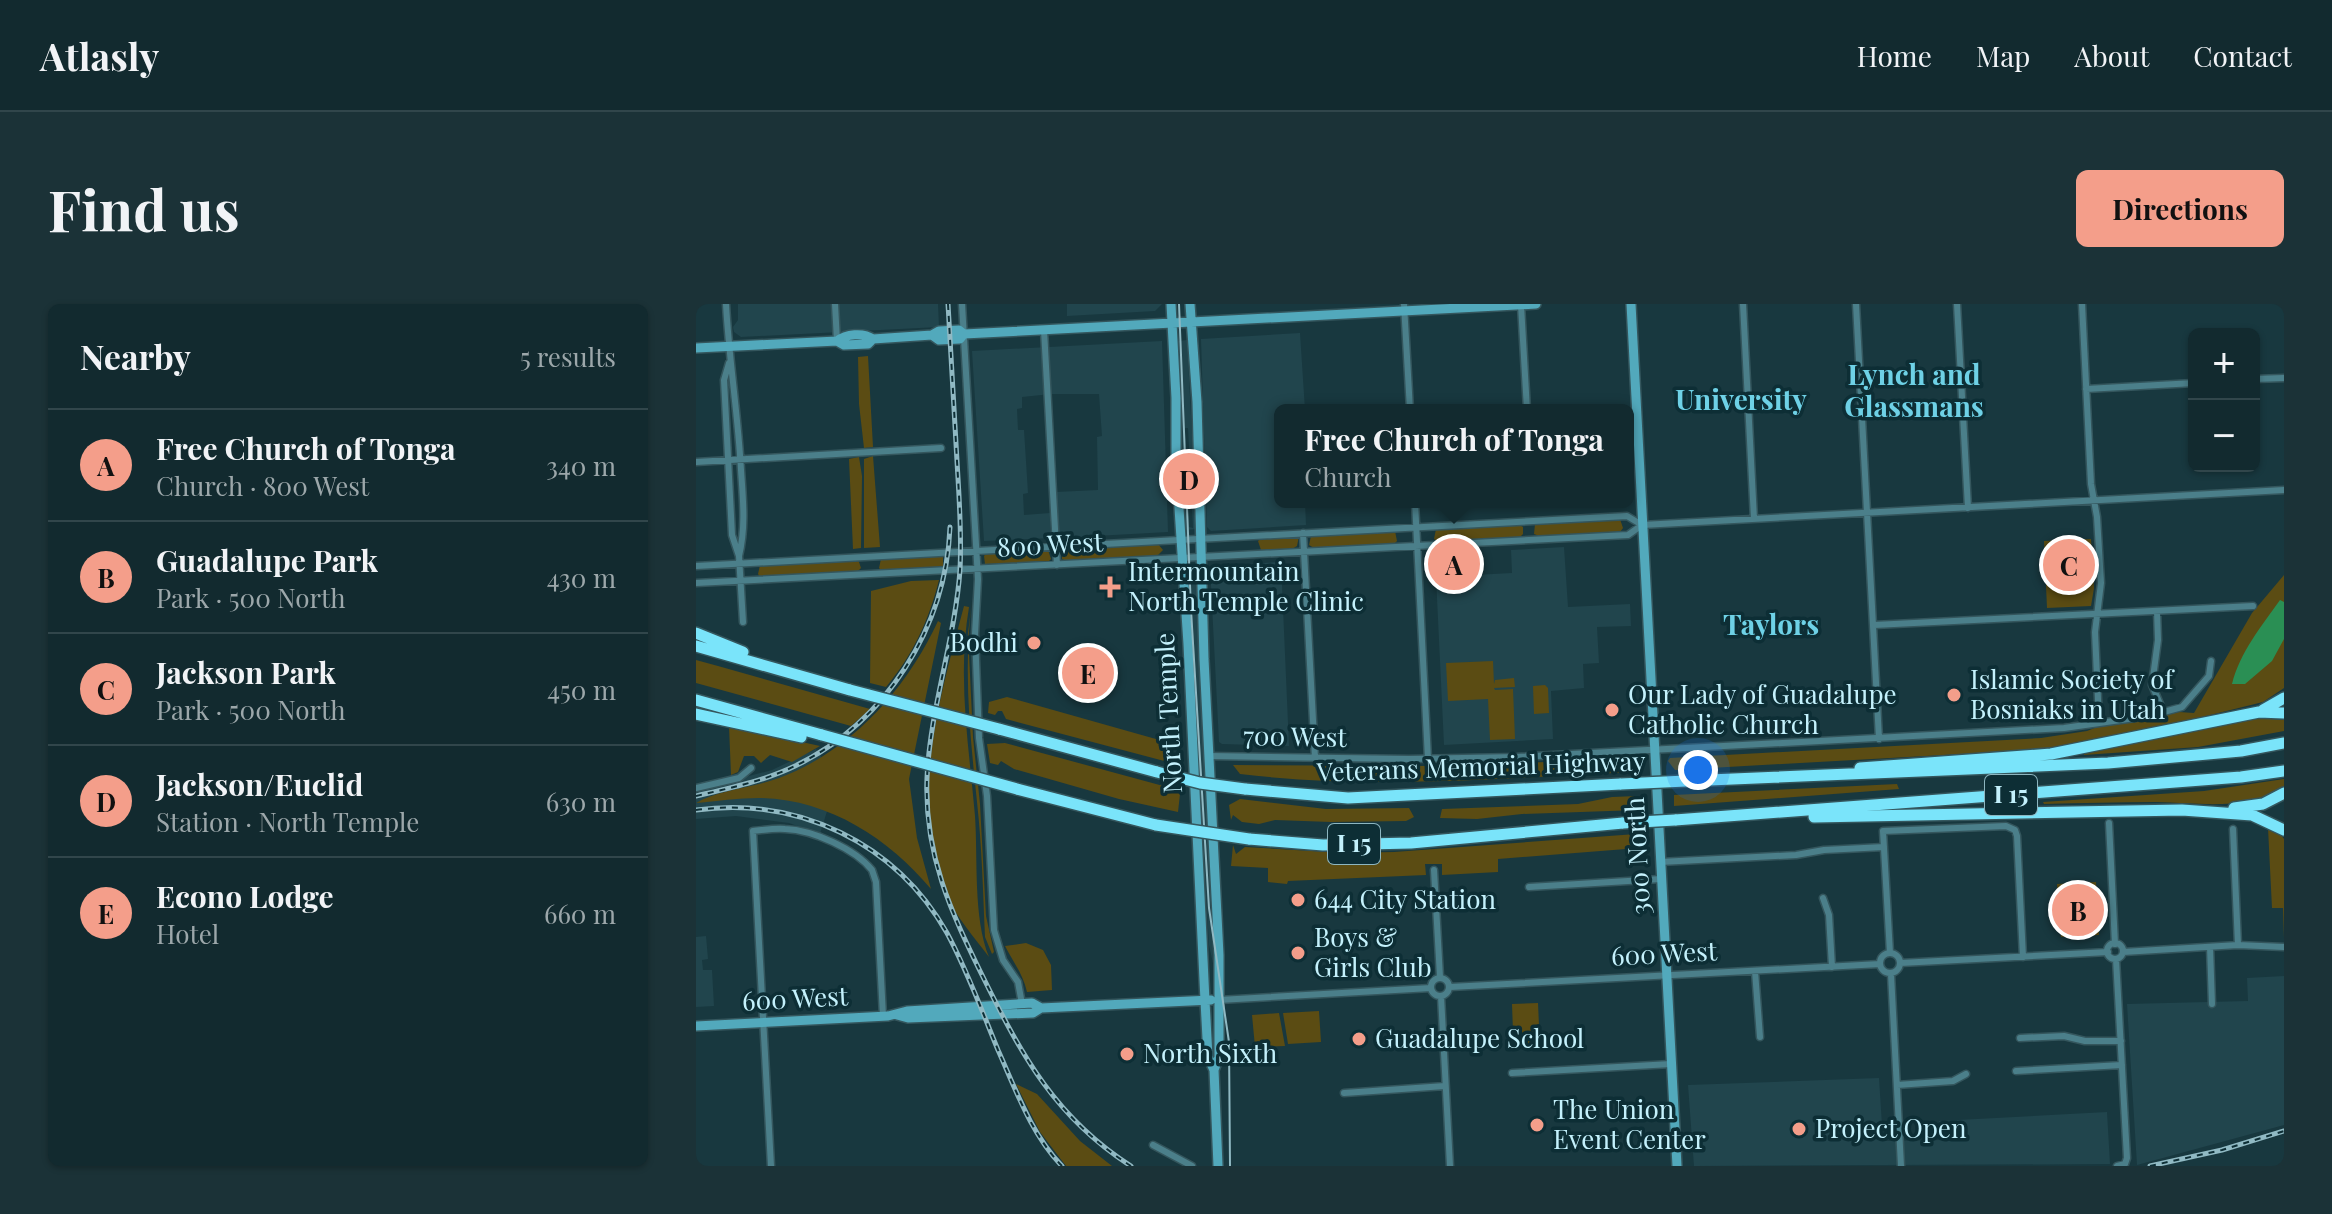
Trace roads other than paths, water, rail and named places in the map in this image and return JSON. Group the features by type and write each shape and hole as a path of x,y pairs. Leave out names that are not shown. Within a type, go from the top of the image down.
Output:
{"highway":[{"path":"696,633 803,677"},
{"name":"Veterans Memorial Highway","path":"696,646 1200,783 1348,798 2108,763 2241,751 2284,743"},
{"path":"2259,712 2284,698"},
{"path":"696,700 821,738"},
{"path":"1740,781 1904,763 2051,754 2259,712 2284,713"},
{"path":"696,714 821,738"},
{"name":"I 15","path":"821,738 1156,825 1249,839 1323,845 1411,843 1623,823 2241,777 2284,771"},
{"path":"1738,816 1858,818 2205,811 2257,805 2284,793"},
{"path":"2205,811 2256,816 2284,830"}],"main road":[{"name":"North Temple","path":"1171,304 1180,540 1208,1057 1214,1070 1218,1166"},
{"name":"North Temple","path":"1190,304 1219,1000 1219,1057 1214,1070"},
{"path":"696,348 837,341 844,345 868,344 873,339 932,335 944,340 960,339 964,334 1404,308 1536,304"},
{"name":"300 North","path":"1631,304 1677,1166"},
{"name":"600 West","path":"897,1015 908,1018 1033,1013 1041,1008 1219,1000"},
{"name":"600 West","path":"696,1026 883,1016 907,1011 1032,1003 1041,1008"}],"street":[{"path":"726,304 740,459 744,535 740,560 743,622"},
{"path":"835,304 837,341"},
{"path":"962,304 977,568 977,692 987,796 994,930 1000,954 1018,982 1022,1004"},
{"path":"1743,304 1754,519"},
{"path":"1856,304 1879,739"},
{"path":"1957,304 1968,508"},
{"path":"2082,304 2101,583 2095,638 2099,722"},
{"path":"1521,305 1527,404"},
{"path":"1404,308 1410,404"},
{"path":"1044,330 1057,565"},
{"path":"729,363 724,380 732,535 740,560"},
{"path":"2260,379 2284,378"},
{"path":"2086,389 2188,383"},
{"path":"696,462 941,448"},
{"name":"800 West","path":"696,583 1628,535 1642,525 2284,490"},
{"path":"1415,508 1428,759"},
{"name":"800 West","path":"696,566 740,560 1200,540 1627,516 1642,525"},
{"path":"1303,533 1315,758"},
{"path":"874,556 875,574"},
{"path":"1874,625 2253,606"},
{"path":"2157,611 2158,640 2152,685 2163,711"},
{"name":"700 West","path":"1209,756 1428,759 1655,751 2064,728 2149,716 2186,705 2209,676 2211,661"},
{"path":"696,788 739,778 751,768"},
{"path":"2109,823 2115,944"},
{"path":"1890,953 1883,831 2006,826 2015,830 2023,957"},
{"path":"2233,829 2238,945"},
{"path":"771,1166 753,831 800,831 837,846 872,870 876,882 883,1016"},
{"path":"1660,862 1884,847"},
{"path":"1434,870 1440,977"},
{"path":"1529,887 1661,879"},
{"path":"1823,898 1829,915 1832,967"},
{"path":"2116,959 2110,958 2109,947 2115,944 2121,946 2123,952"},
{"path":"2121,1165 2127,1158 2116,959 2123,952 2238,945 2284,947"},
{"path":"2210,947 2212,1004"},
{"path":"1900,963 2108,952"},
{"path":"1890,953 1897,956 1900,963 1898,970 1891,974 1884,971 1880,964 1883,956 1890,953"},
{"name":"600 West","path":"1450,987 1880,964"},
{"path":"1755,971 1760,1037"},
{"path":"1891,974 1901,1166"},
{"path":"1440,977 1448,981 1450,987 1441,996 1433,993 1431,988 1433,981 1440,977"},
{"name":"600 West","path":"1219,1000 1431,988"},
{"path":"1441,996 1450,1166"},
{"path":"2020,1038 2064,1036 2085,1041 2121,1041"},
{"path":"1512,1073 1671,1064"},
{"path":"2016,1071 2122,1065"},
{"path":"1897,1085 1953,1081 1966,1074"},
{"path":"1344,1093 1445,1086"},
{"path":"1153,1145 1192,1166"}],"tram line":[{"path":"1179,304 1191,610 1209,908 1229,1042 1230,1166"}],"railway":[{"path":"948,304 961,556 953,622 929,752 927,806 935,858 961,930 1027,1059 1082,1127 1131,1166"},
{"path":"696,796 759,780 795,766 828,747 883,698 905,668 937,601 946,564 950,527"},
{"path":"696,810 734,808 771,811 807,819 841,832 901,874 926,901 947,933 1025,1111 1041,1140 1062,1166"},
{"path":"2150,1166 2222,1150 2284,1131"}],"place":[{"name":"Jackson/Euclid","path":"1189,479"},
{"name":"Free Church of Tonga","path":"1454,564"},
{"name":"Jackson Park","path":"2069,565"},
{"name":"Intermountain North Temple Clinic","path":"1110,587"},
{"name":"Bodhi","path":"1034,643"},
{"name":"Econo Lodge","path":"1088,673"},
{"name":"Islamic Society of Bosniaks in Utah","path":"1954,695"},
{"name":"Our Lady of Guadalupe Catholic Church","path":"1612,710"},
{"name":"644 City Station","path":"1298,900"},
{"name":"Guadalupe Park","path":"2078,910"},
{"name":"Boys & Girls Club","path":"1298,953"},
{"name":"Guadalupe School","path":"1359,1039"},
{"name":"North Sixth","path":"1127,1054"},
{"name":"The Union Event Center","path":"1537,1125"},
{"name":"Project Open","path":"1799,1129"}],"district":[{"name":"Lynch and Glassmans","path":"1914,391"},
{"name":"University","path":"1741,400"},
{"name":"Taylors","path":"1771,625"}]}
